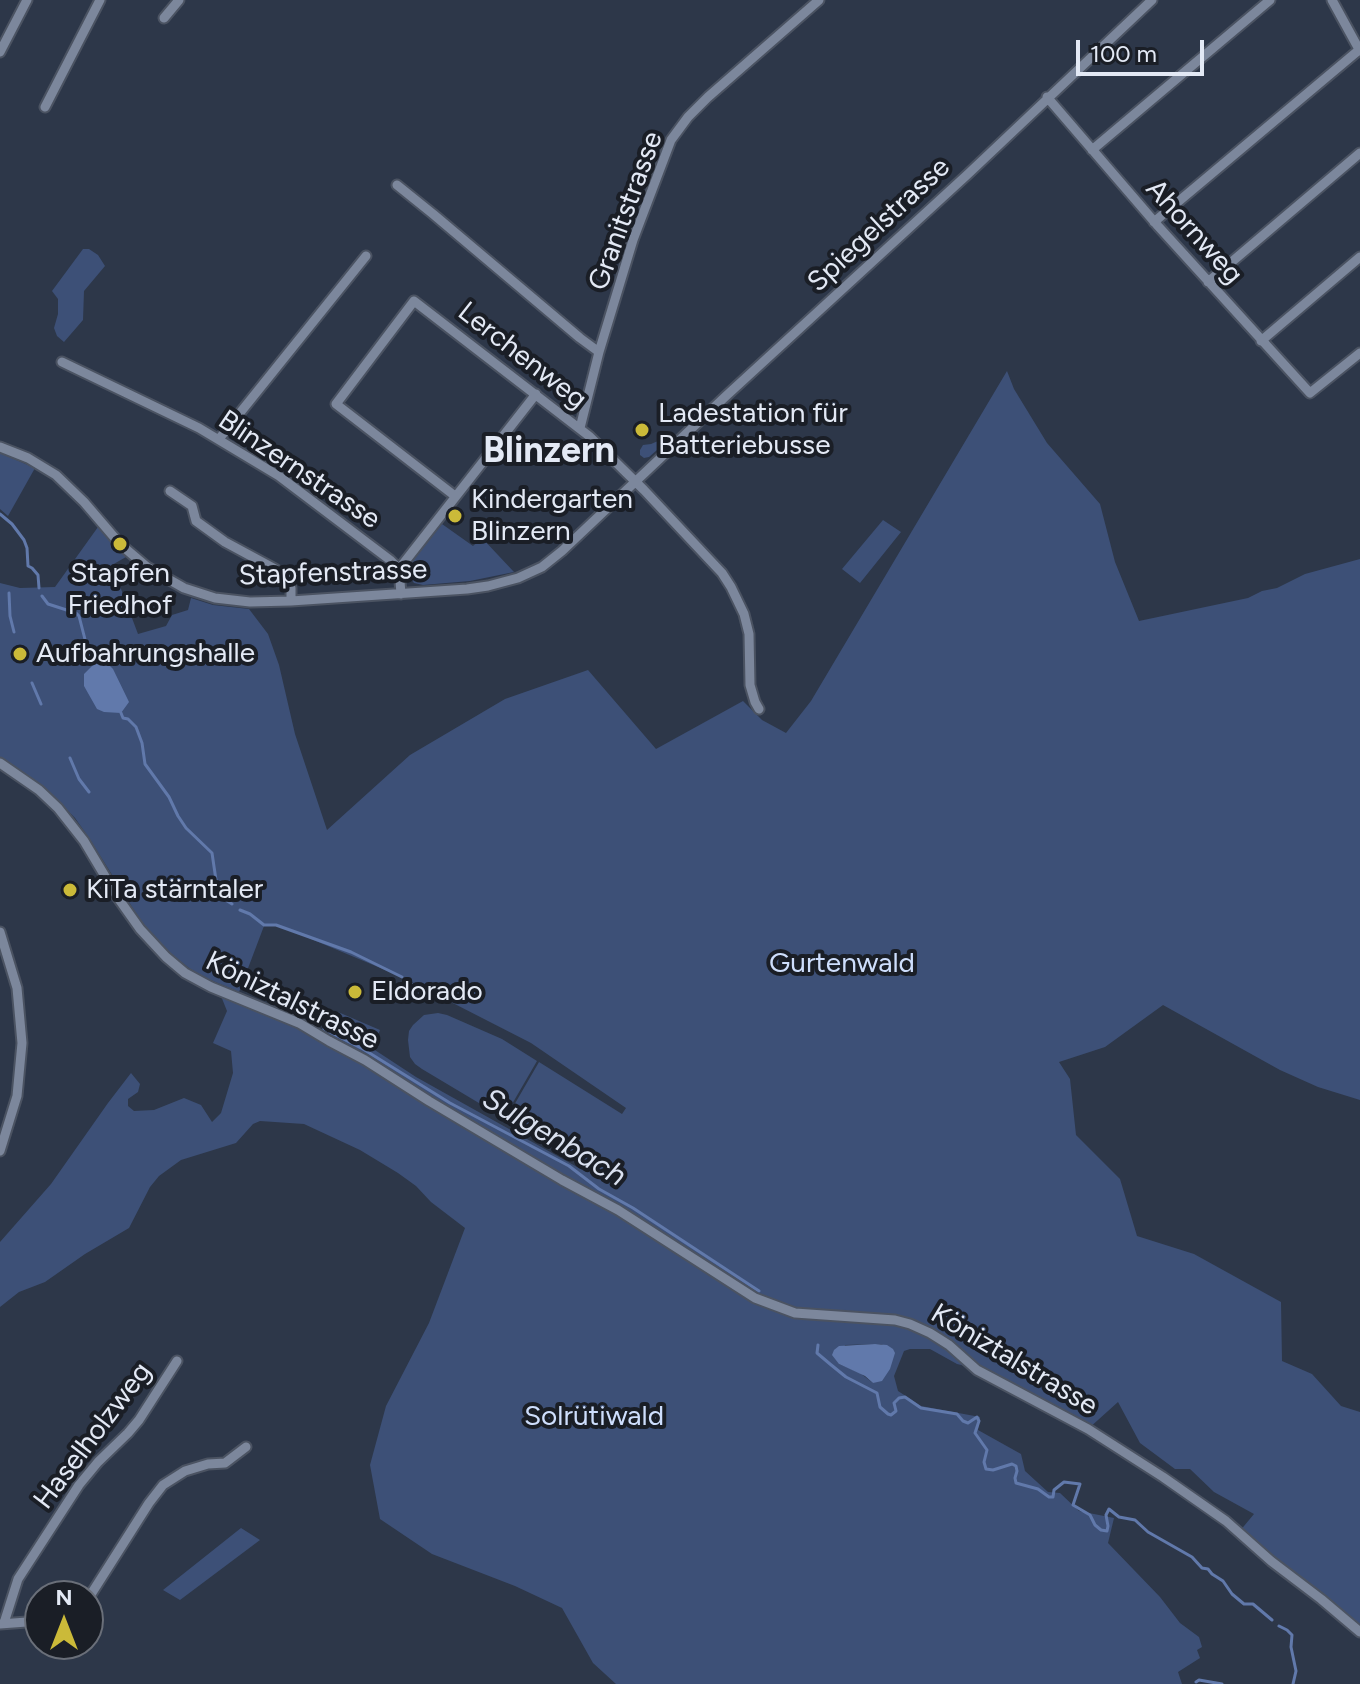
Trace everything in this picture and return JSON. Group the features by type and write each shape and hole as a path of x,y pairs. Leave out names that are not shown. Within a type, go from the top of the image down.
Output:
{"street":[{"path":"0,52 27,0"},
{"path":"45,107 100,0"},
{"path":"164,18 179,0"},
{"name":"Granitstrasse","path":"580,428 633,240 671,140 708,97 819,0"},
{"name":"Spiegelstrasse","path":"635,481 1152,0"},
{"path":"1092,150 1270,0"},
{"path":"1154,222 1360,51 1332,0"},
{"name":"Ahornweg","path":"1047,97 1154,222 1310,393 1360,353"},
{"path":"1208,282 1360,153"},
{"path":"397,185 599,352"},
{"path":"219,439 366,256"},
{"path":"1261,341 1360,257"},
{"name":"Lerchenweg","path":"455,496 336,404 414,301 580,428 722,573 744,614 749,634 750,685 759,709"},
{"name":"Blinzernstrasse","path":"62,362 219,439 279,476 399,569"},
{"path":"401,594 399,569 536,394"},
{"name":"Stapfenstrasse","path":"0,447 28,458 56,475 128,552 165,578 200,594 250,602 488,586 531,573 553,559 635,481"},
{"path":"170,491 192,506 196,521 225,542 285,576 291,588 291,601"},
{"name":"Köniztalstrasse","path":"0,763 39,790 64,815 140,929 159,951 185,973 220,991 299,1023 365,1060 562,1180 618,1210 755,1298 795,1313 895,1320 930,1333 977,1370 1088,1429 1176,1485 1226,1521 1360,1632"},
{"path":"0,932 17,988 22,1036 17,1096 0,1151"},
{"name":"Haselholzweg","path":"2,1624 18,1579 71,1496 88,1472 139,1420 177,1361"},
{"path":"100,1580 163,1485 185,1471 225,1463 246,1447"},
{"path":"2,1624 24,1622"}],"green space":[{"path":"83,249 98,255 105,266 84,291 83,320 64,342 54,328 58,299 52,291"},
{"path":"1007,371 1014,389 1047,443 1100,504 1115,562 1139,621 1248,598 1305,574 1360,559 1360,1100 1318,1087 1280,1070 1163,1005 1105,1047 1059,1062 1070,1079 1076,1135 1120,1179 1137,1236 1194,1254 1281,1302 1282,1361 1312,1374 1341,1406 1360,1412 1360,1633 1239,1532 1254,1514 1214,1492 1190,1469 1175,1469 1140,1443 1118,1402 1088,1429 978,1369 957,1364 930,1349 910,1349 904,1351 894,1376 898,1391 921,1406 980,1417 978,1430 1021,1454 1025,1471 1048,1492 1060,1493 1079,1511 1114,1518 1108,1543 1160,1597 1180,1623 1199,1637 1202,1647 1197,1650 1200,1658 1178,1672 1182,1684 616,1684 593,1663 562,1608 432,1554 380,1519 370,1465 386,1406 429,1323 465,1228 398,1173 360,1150 304,1124 260,1121 253,1124 236,1143 181,1160 150,1187 129,1228 45,1282 19,1292 0,1307 0,1242 51,1184 131,1073 140,1084 138,1092 128,1099 128,1106 134,1111 154,1110 184,1098 201,1105 212,1122 221,1113 233,1073 231,1051 213,1043 227,1011 221,996 325,1038 331,1029 352,1035 416,1077 586,1172 589,1167 506,1119 539,1062 622,1114 626,1108 531,1043 402,977 280,926 264,926 239,992 201,976 170,953 144,926 75,818 42,785 0,757 0,583 20,588 55,587 98,527 126,557 112,565 138,634 166,626 172,615 188,610 191,598 213,605 249,609 268,634 279,665 295,734 327,830 410,755 505,699 588,670 656,749 743,701 762,720 786,733 811,701","holes":["881,1344 892,1349 873,1383 839,1364 845,1345"]},
{"path":"672,435 649,457 640,455 643,445"},
{"path":"0,453 35,468 8,516 0,509"},
{"path":"883,520 901,532 860,583 842,569"},
{"path":"442,524 473,546 482,538 514,572 470,581 414,583 406,569"},
{"path":"298,994 303,995 301,1003 335,1017 338,1012 380,1030 378,1035 335,1020 333,1023 304,1017 291,1010"},
{"path":"438,1013 502,1039 537,1061 504,1118 422,1069 410,1057 409,1031 424,1015"},
{"path":"241,1528 260,1540 180,1600 163,1590"}],"shaded area":[{"path":"105,661 113,669 129,702 121,713 97,709 84,686 84,674 93,665"},
{"path":"887,1345 895,1353 882,1381 873,1383 839,1364 832,1355 839,1346"}],"waterway":[{"name":"Sulgenbach","path":"0,514 24,540 28,566 38,575 39,588"},
{"path":"9,593 14,632"},
{"name":"Sulgenbach","path":"42,596 48,604 79,616 89,655"},
{"path":"32,683 41,704"},
{"name":"Sulgenbach","path":"121,713 136,727 145,764 169,797 178,816 212,853 216,880 224,899"},
{"path":"70,758 89,792"},
{"path":"224,899 232,904"},
{"path":"240,910 264,925 276,925 351,952 402,977"},
{"path":"407,981 430,997"},
{"name":"Sulgenbach","path":"324,1029 363,1049 450,1103 569,1166 599,1189 759,1291"},
{"name":"Sulgenbach","path":"818,1345 817,1353 830,1364 846,1377 877,1393 880,1407 888,1414 896,1411 894,1403 905,1397 921,1408 957,1414 968,1423 977,1417 979,1421 975,1433 987,1450 986,1469 1012,1464 1016,1466 1016,1483 1038,1489 1049,1497 1053,1497 1054,1490 1064,1482 1080,1484 1073,1505 1090,1515 1101,1530 1107,1531 1106,1515 1109,1509 1119,1517 1135,1520 1148,1532 1192,1557 1202,1568 1223,1581 1244,1604 1253,1604 1272,1620"},
{"name":"Sulgenbach","path":"1279,1626 1292,1635 1296,1671 1293,1684"},
{"path":"1196,1682 1222,1684"}],"place":[{"name":"Ladestation für Batteriebusse","path":"642,430"},
{"name":"Kindergarten Blinzern","path":"455,516"},
{"name":"Stapfen Friedhof","path":"120,544"},
{"name":"Aufbahrungshalle","path":"20,654"},
{"name":"KiTa stärntaler","path":"70,890"},
{"name":"Eldorado","path":"355,992"}],"district":[{"name":"Blinzern","path":"549,451"}],"park label":[{"name":"Gurtenwald","path":"842,964"},
{"name":"Solrütiwald","path":"594,1417"}]}
